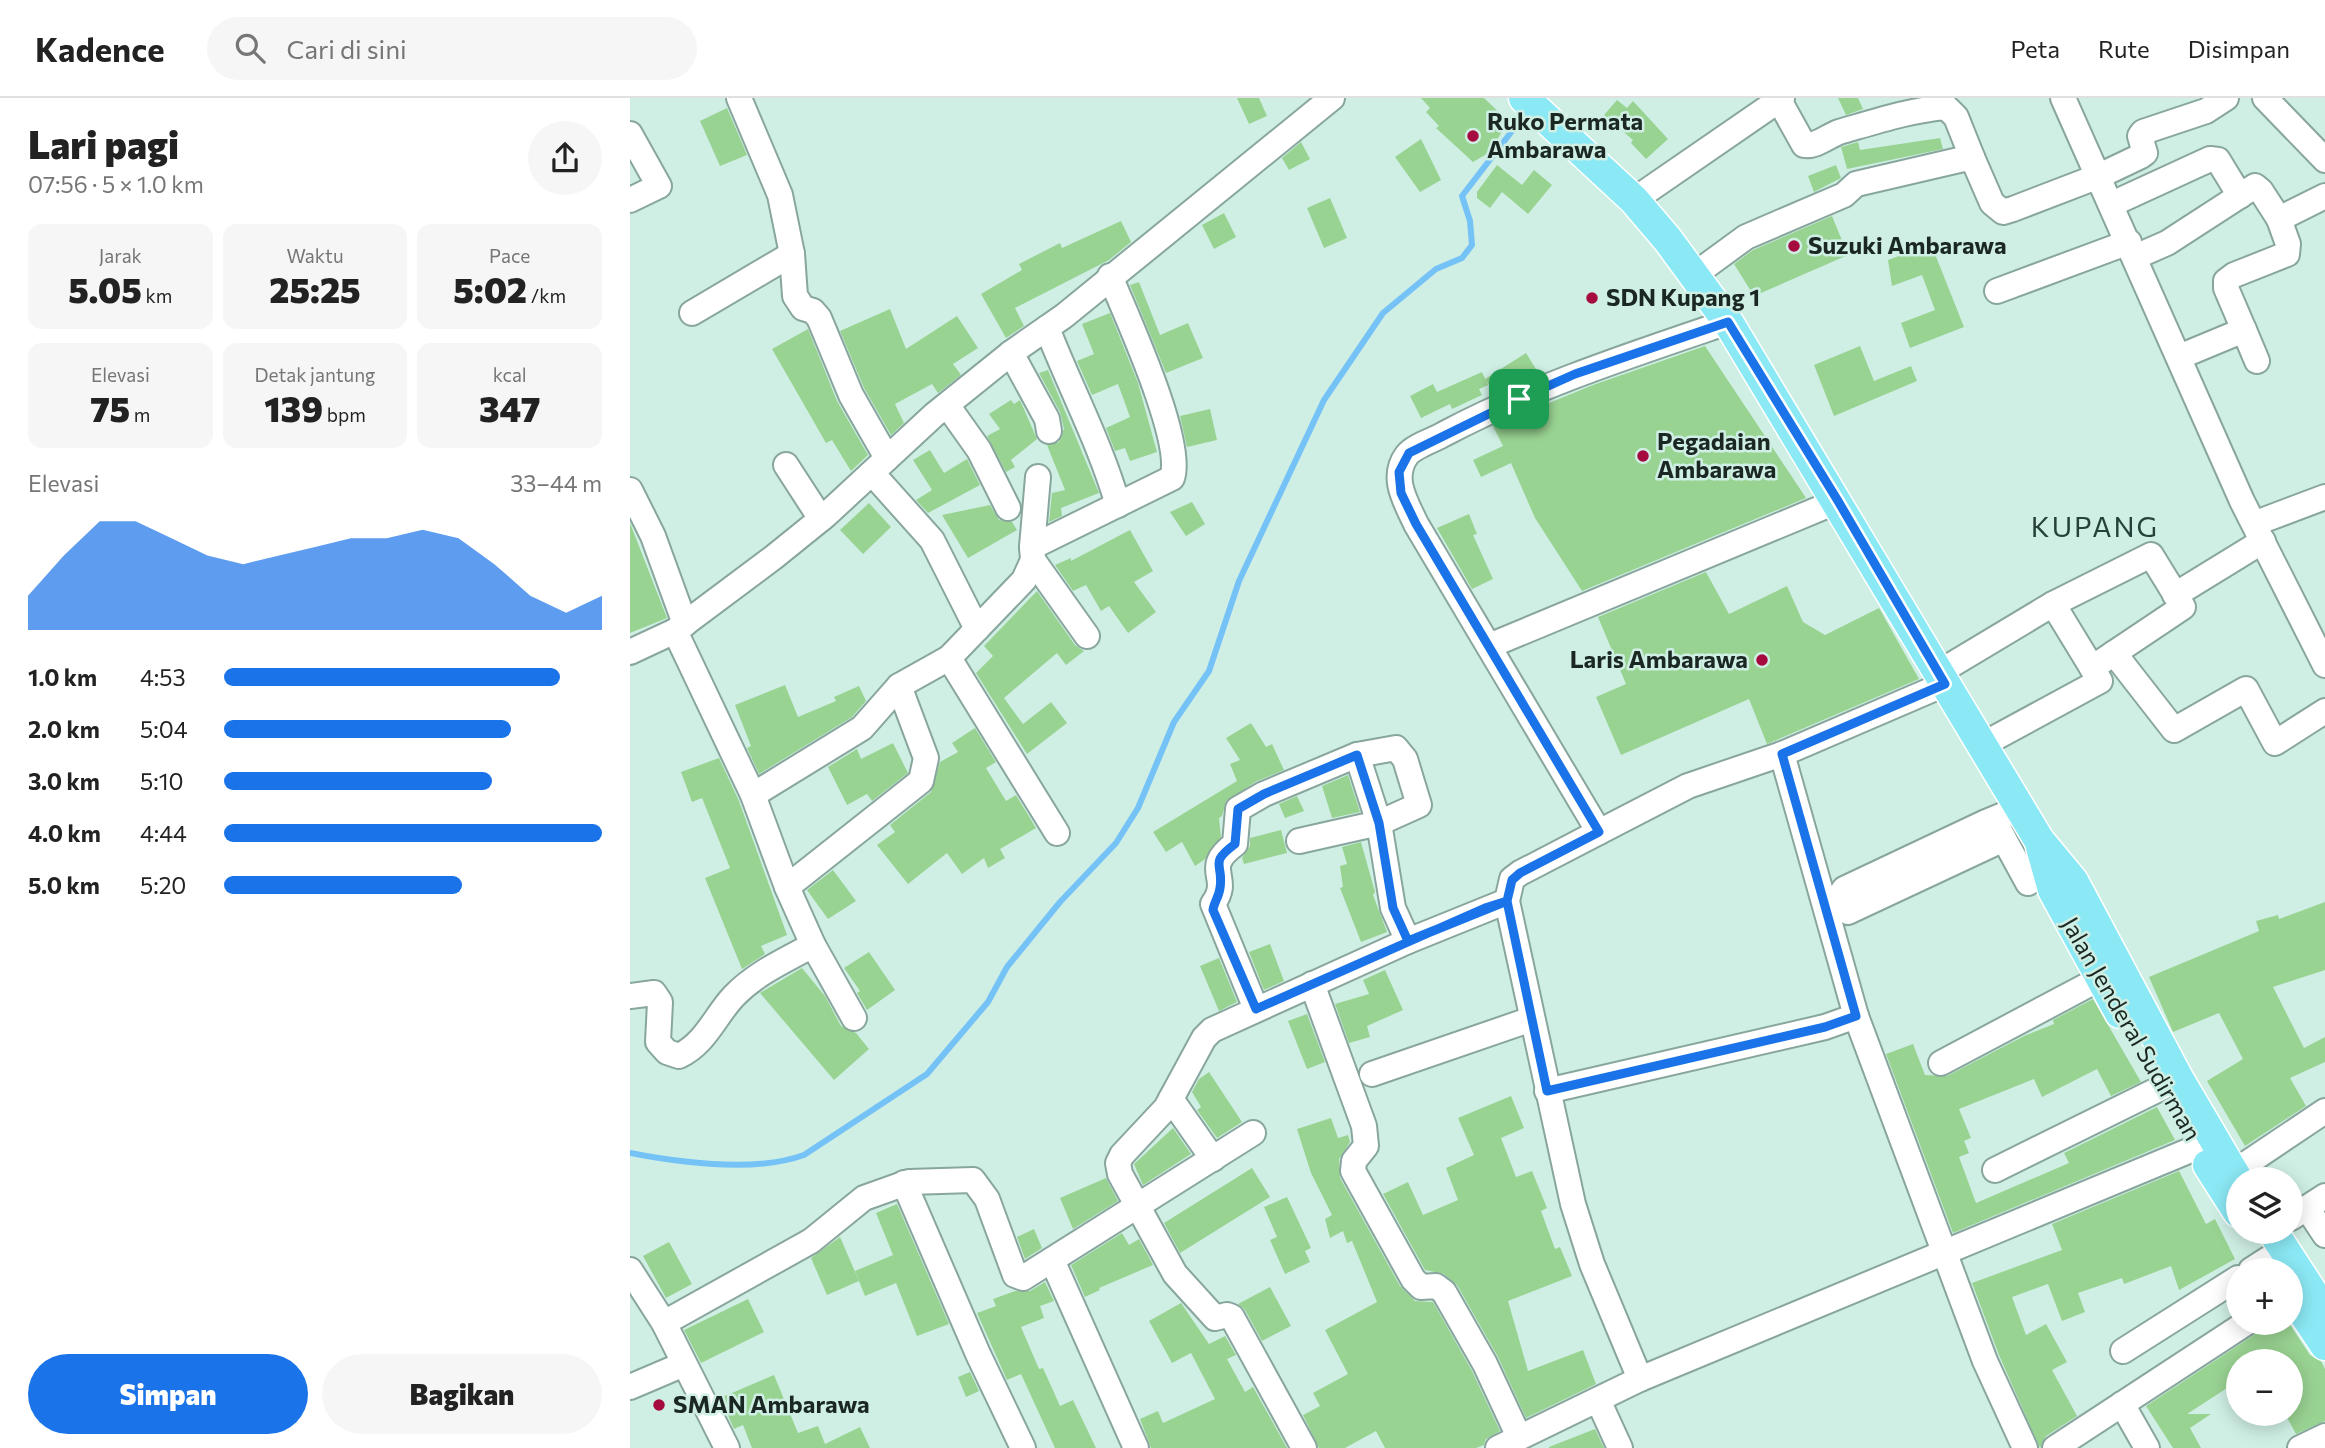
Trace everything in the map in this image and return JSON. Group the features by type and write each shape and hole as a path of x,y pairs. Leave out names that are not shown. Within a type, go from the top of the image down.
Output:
{"main road":[{"name":"Jalan Jenderal Sudirman","path":"1524,98 1634,200 1728,322 1982,744 2006,822 2039,840 2073,881 2178,1078 2231,1167"},
{"name":"Jalan Jenderal Sudirman","path":"2039,840 2053,890 2197,1147 2226,1193"},
{"path":"2303,1292 2325,1312"},
{"path":"2303,1313 2325,1345"}],"street":[{"path":"739,98 780,195 792,254 795,296 803,308 814,311 819,318 880,465 932,540 977,629"},
{"path":"630,652 680,628 821,519 947,405 1011,353 1047,328 1332,98"},
{"path":"2063,98 2242,501 2325,665"},
{"path":"1634,200 1781,99 1804,145 1809,146 1836,133 1923,109 1946,107 1956,117 1992,203 2003,212 2099,176 2145,153 2140,135 2143,132 2206,111 2226,98"},
{"path":"2265,98 2325,160"},
{"path":"630,134 659,186 630,200"},
{"path":"1693,275 1746,237 1844,195 1856,184 1972,157"},
{"path":"2112,204 2210,159 2218,160 2240,195"},
{"path":"1997,291 2132,249 2167,243 2255,186 2279,219 2288,244 2287,254 2234,275 2226,281 2226,288 2257,361"},
{"path":"2279,219 2325,196"},
{"path":"692,313 792,254"},
{"path":"1033,554 1118,505 1172,478 1175,469 1150,373 1110,276"},
{"path":"1599,832 1416,524 1401,493 1399,472 1409,453 1463,424 1575,374 1728,322"},
{"path":"1047,328 1068,381 1096,436 1118,505"},
{"path":"2179,357 2244,330"},
{"path":"1011,353 1047,419 1049,430"},
{"path":"947,405 979,450 1008,508"},
{"path":"786,465 821,519"},
{"path":"753,794 862,728 899,686 949,658 1024,580 1033,554 1038,477"},
{"path":"630,490 653,536 680,628 753,794 787,887 813,946 854,1018"},
{"path":"2175,595 2259,532 2325,497"},
{"path":"1489,646 1838,501"},
{"path":"1033,554 1087,636"},
{"path":"1640,1379 1579,1224 1547,1091 1507,901 1512,880 1520,873 1688,786 1782,754 1941,678 2053,604 2151,555 2183,607 2092,668"},
{"path":"1982,744 2100,681 2053,604"},
{"path":"2114,653 2174,730 2246,689 2275,743 2325,711"},
{"path":"949,658 1057,832"},
{"path":"787,887 921,780 926,758 899,686"},
{"path":"1256,1009 1213,910 1221,884 1217,866 1219,857 1235,844 1238,809 1264,794 1357,755 1396,748 1408,770 1419,805 1379,823 1299,841"},
{"path":"1782,754 1856,1016 1986,1361 2025,1448"},
{"path":"1357,755 1379,823 1393,908 1408,941"},
{"path":"2006,822 1848,912 1841,907 1839,897 1844,889 2006,822"},
{"path":"2006,822 2028,883"},
{"path":"1304,1448 1233,1317 1227,1315 1215,1318 1175,1274 1120,1174 1118,1163 1171,1099 1204,1038 1212,1030 1408,941 1507,901"},
{"path":"630,996 654,993 660,1002 658,1042 667,1052 679,1056 692,1050 733,997 751,980 813,946"},
{"path":"1941,1063 2101,978"},
{"path":"1312,984 1364,1126 1366,1146 1354,1161 1353,1171 1413,1279 1421,1287 1436,1286 1444,1292 1485,1364 1509,1442 1640,1379 1944,1250 2197,1147"},
{"path":"1547,1091 1825,1027 1856,1016"},
{"path":"1371,1074 1532,1019"},
{"path":"1995,1170 2163,1087"},
{"path":"1171,1099 1213,1159"},
{"path":"2248,1167 2325,1111"},
{"path":"664,1323 811,1241 864,1198 904,1183 974,1180 987,1199 1015,1275 1023,1278 1140,1207 1253,1133"},
{"path":"904,1183 978,1354 1023,1448"},
{"path":"2307,1207 2325,1235"},
{"path":"1052,1260 1136,1448"},
{"path":"630,1270 664,1323 727,1448"},
{"path":"2123,1352 2226,1286"},
{"path":"2054,1448 2228,1335"},
{"path":"630,1387 684,1364"},
{"path":"1598,1400 1620,1448"},
{"path":"2122,1404 2147,1448"},
{"path":"2300,1448 2325,1436"}],"building":[{"path":"1237,98 1259,98 1267,116 1249,124"},
{"name":"Ruko Permata Ambarawa","path":"1421,98 1484,98 1508,121 1490,152 1473,162 1436,128 1439,126 1426,112 1430,108"},
{"path":"1838,98 1858,98 1863,109 1846,115"},
{"path":"1617,100 1627,108 1633,101 1668,139 1646,159 1631,143 1633,140 1604,115"},
{"path":"727,108 747,155 720,166 700,121"},
{"path":"1940,138 1943,149 1847,169 1841,147 1858,142 1860,150"},
{"path":"1421,139 1441,180 1420,192 1395,157"},
{"path":"1301,142 1310,159 1289,170 1282,158"},
{"path":"1497,165 1522,185 1534,170 1552,185 1528,214 1502,192 1490,208 1477,198 1477,192"},
{"path":"1836,165 1841,178 1814,192 1808,176"},
{"path":"1330,198 1347,238 1324,248 1307,208"},
{"path":"1224,213 1236,237 1214,249 1202,225"},
{"name":"Suzuki Ambarawa","path":"1832,216 1848,255 1754,296 1734,264 1753,250"},
{"path":"1121,221 1131,242 1109,260 1015,308 1024,326 1006,338 981,294 1022,270 1019,264 1060,243 1062,248"},
{"path":"1931,244 1964,327 1910,348 1901,323 1935,310 1922,275 1892,286 1888,260"},
{"path":"1139,282 1160,335 1188,323 1203,358 1166,373 1130,285"},
{"path":"890,309 906,349 957,316 978,348 953,364 961,375 938,393 932,384 895,404 904,423 891,435 864,388 840,331"},
{"path":"1110,313 1138,383 1157,452 1130,461 1125,448 1115,451 1106,428 1130,417 1118,384 1092,395 1077,361 1094,354 1082,324"},
{"path":"808,329 837,401 868,455 851,471 832,440 826,443 772,349"},
{"name":"Pegadaian Ambarawa","path":"1705,346 1806,498 1582,591 1535,518 1511,463 1481,477 1473,460 1503,446 1493,426 1593,385"},
{"path":"1860,346 1874,381 1911,366 1917,381 1834,416 1814,365"},
{"path":"1526,353 1539,374 1494,393 1485,379"},
{"path":"1048,370 1099,493 1061,508 1062,516 1049,522 1052,493 1065,490 1047,445 1059,442 1064,429 1060,412 1039,373"},
{"path":"1482,372 1488,385 1479,389 1482,395 1452,409 1450,404 1421,418 1410,396 1433,384 1437,392"},
{"path":"1011,400 1014,404 1020,400 1037,439 1011,460 1015,467 1006,472 987,436 1000,429 989,414"},
{"path":"1210,409 1217,440 1187,447 1180,416"},
{"path":"930,450 944,473 967,459 980,485 928,513 916,500 932,490 913,460"},
{"path":"1192,502 1205,524 1186,536 1170,512"},
{"path":"869,503 891,527 863,554 840,530"},
{"path":"990,505 999,520 1012,522 1017,530 968,558 942,515"},
{"path":"1469,514 1477,534 1473,535 1493,579 1472,589 1437,528"},
{"path":"630,523 667,618 630,633"},
{"path":"1130,530 1153,571 1134,582 1156,612 1128,633 1109,606 1101,611 1086,585 1073,591 1055,565 1071,558 1071,561"},
{"name":"Laris Ambarawa","path":"1706,572 1729,614 1787,586 1803,622 1825,635 1879,608 1919,679 1767,744 1749,699 1621,755 1596,697 1626,684 1598,617"},
{"path":"1037,591 1075,645 1084,651 1066,665 1057,653 1004,698 1023,724 1051,702 1067,723 1027,754 976,673 993,656 984,646"},
{"path":"785,685 798,717 836,701 834,697 859,686 866,701 852,717 759,774 747,748 751,746 735,705"},
{"path":"1251,723 1266,747 1272,744 1284,770 1257,781 1226,801 1219,818 1221,837 1204,860 1195,866 1182,842 1166,852 1153,832 1237,781 1230,764 1240,760 1226,738"},
{"path":"975,728 996,762 986,768 1006,801 1016,795 1036,828 1000,849 1005,858 988,868 984,858 962,874 947,853 908,884 877,845 895,832 890,825 931,792 940,762 958,752 952,743"},
{"path":"893,743 908,773 872,801 867,794 847,805 828,767 857,749 861,759"},
{"path":"719,758 739,801 787,935 761,946 765,954 742,969 705,878 730,868 702,798 692,802 681,772"},
{"path":"1348,775 1360,812 1332,818 1322,786"},
{"path":"1297,796 1304,811 1285,818 1279,804"},
{"path":"1281,830 1287,853 1244,864 1242,858 1250,846 1250,838"},
{"path":"1361,842 1375,892 1373,895 1387,932 1361,942 1340,888 1343,887 1340,866 1347,864 1342,847"},
{"path":"833,870 856,901 828,919 807,890"},
{"path":"2325,902 2325,970 2273,987 2304,1048 2325,1037 2325,1062 2290,1078 2306,1106 2245,1146 2207,1081 2243,1059 2219,1013 2173,1032 2149,977 2259,931 2256,921 2278,915 2279,919"},
{"path":"1270,944 1284,981 1264,990 1249,952"},
{"path":"869,952 895,990 867,1010 857,993 860,991 844,968"},
{"path":"1219,958 1237,1002 1219,1011 1200,966"},
{"path":"802,968 825,996 841,1026 856,1033 869,1049 834,1080 760,993"},
{"path":"1385,970 1403,1010 1367,1026 1370,1037 1349,1043 1335,1004 1369,994 1363,980"},
{"path":"2093,999 2141,1082 2111,1096 2097,1069 2042,1097 2034,1079 1959,1109 1971,1138 1964,1141 1969,1153 1959,1157 1976,1203 2069,1163 2064,1153 2157,1107 2175,1140 1953,1233 1886,1054 1913,1044 1925,1075 1947,1076 2024,1036 2054,1024 2053,1020"},
{"path":"1307,1014 1325,1062 1307,1069 1288,1021"},
{"path":"1209,1072 1242,1122 1217,1138 1197,1110 1201,1107 1192,1092 1199,1079"},
{"path":"1511,1096 1524,1128 1501,1138 1516,1177 1532,1171 1547,1208 1541,1211 1555,1249 1560,1247 1572,1276 1508,1301 1528,1371 1583,1350 1596,1384 1526,1418 1498,1357 1457,1285 1444,1274 1425,1270 1383,1194 1408,1182 1423,1215 1458,1200 1446,1168 1474,1155 1458,1118"},
{"path":"1331,1118 1338,1138 1348,1135 1350,1142 1339,1159 1340,1178 1400,1286 1415,1301 1433,1302 1472,1371 1500,1431 1486,1439 1484,1445 1476,1448 1385,1448 1376,1431 1345,1448 1319,1448 1303,1415 1320,1406 1313,1393 1348,1374 1325,1330 1377,1302 1352,1241 1347,1243 1343,1231 1330,1238 1325,1219 1332,1215 1311,1173 1297,1129"},
{"path":"1173,1128 1191,1154 1143,1185 1134,1164"},
{"path":"1252,1168 1270,1197 1180,1253 1164,1223"},
{"path":"2179,1171 2206,1224 2215,1219 2234,1258 2226,1258 2226,1264 2179,1290 2171,1266 2124,1284 2122,1278 2078,1293 2085,1312 2062,1321 2048,1284 2012,1297 2026,1335 2046,1324 2067,1362 2052,1370 2077,1416 2046,1436 2040,1448 1999,1355 1972,1283 2062,1250 2052,1224"},
{"path":"1106,1178 1118,1201 1073,1229 1060,1198"},
{"path":"1287,1197 1311,1248 1305,1251 1310,1262 1285,1274 1270,1240 1277,1237 1264,1207"},
{"path":"897,1204 949,1324 917,1336 896,1283 865,1296 855,1271 893,1255 876,1213"},
{"path":"1034,1229 1042,1248 1025,1259 1017,1237"},
{"path":"1122,1233 1129,1245 1139,1239 1153,1265 1099,1288 1100,1290 1085,1297 1071,1265"},
{"path":"840,1237 859,1281 827,1295 811,1258"},
{"path":"669,1242 692,1284 666,1298 643,1256"},
{"path":"1045,1282 1054,1301 1040,1306 1044,1318 1021,1327 1039,1369 1043,1368 1060,1406 1073,1400 1096,1448 1055,1448 1021,1374 1007,1380 977,1313 996,1306 993,1299 1015,1291 1030,1291"},
{"path":"1270,1287 1291,1326 1262,1341 1245,1310 1238,1304"},
{"path":"748,1299 764,1332 701,1363 684,1330"},
{"path":"1181,1303 1209,1344 1225,1336 1236,1355 1227,1359 1245,1392 1253,1387 1287,1448 1151,1448 1140,1419 1158,1411 1163,1423 1215,1399 1191,1353 1172,1363 1149,1321"},
{"path":"2254,1335 2297,1335 2310,1355 2321,1361 2325,1369 2325,1421 2296,1434 2292,1426 2303,1426 2303,1349 2233,1349"},
{"path":"2226,1353 2226,1389 2187,1414 2211,1414 2190,1428 2201,1448 2173,1448 2146,1406"},
{"path":"970,1372 979,1391 966,1397 958,1377"},
{"path":"774,1375 798,1433 818,1426 825,1444 860,1427 870,1448 752,1448 743,1425 734,1429 720,1398"},
{"path":"1595,1429 1604,1448 1549,1448 1549,1447"}],"waterway":[{"path":"630,1153 672,1160 741,1165 763,1164 804,1155 927,1074 988,1002 1007,967 1060,902 1116,843 1138,808 1174,722 1209,671 1239,581 1324,400 1383,313 1436,269 1462,258 1472,245 1470,221 1462,196 1512,131 1524,108"}],"place":[{"name":"Ruko Permata Ambarawa","path":"1473,136"},
{"name":"Suzuki Ambarawa","path":"1794,246"},
{"name":"SDN Kupang 1","path":"1592,298"},
{"name":"Pegadaian Ambarawa","path":"1643,456"},
{"name":"Laris Ambarawa","path":"1762,660"},
{"name":"SMAN Ambarawa","path":"659,1405"}],"district":[{"name":"KUPANG","path":"2095,527"}],"route":[{"path":"1519,399 1463,424 1409,453 1399,472 1401,493 1416,524 1599,832 1520,873 1512,880 1507,901 1485,908 1408,941 1393,908 1379,823 1357,755 1264,794 1238,809 1235,844 1219,857 1217,866 1221,884 1219,896 1213,904 1213,910 1256,1009 1408,941 1507,901 1547,1091 1825,1027 1856,1016 1838,960 1819,876 1782,754 1945,684 1838,501 1728,322 1575,374 1519,399"}]}
